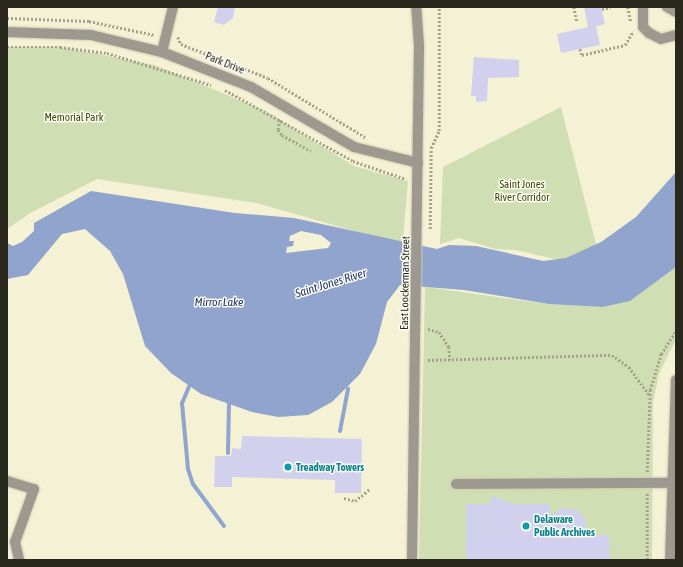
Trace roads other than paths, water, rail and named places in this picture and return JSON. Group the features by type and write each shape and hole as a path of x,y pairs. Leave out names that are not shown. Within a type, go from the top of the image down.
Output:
{"street":[{"path":"162,52 172,7"},
{"name":"East Loockerman Street","path":"412,560 418,230 416,7"},
{"path":"643,7 644,27 649,33 661,39 676,35"},
{"path":"667,7 676,12"},
{"name":"Park Drive","path":"7,32 91,35 162,52 251,87 354,147 418,163"},
{"path":"670,560 670,483 675,383"},
{"path":"7,482 34,489 15,542 19,560"},
{"path":"456,484 670,483"}],"water":[{"name":"Mirror Lake","path":"676,172 676,267 630,301 603,307 549,304 464,290 400,285 387,302 376,344 360,374 332,402 308,415 278,417 252,412 201,394 171,373 145,346 123,274 110,251 85,229 62,234 28,275 7,279 7,243 13,246 22,242 34,231 34,223 91,191 235,213 294,218 437,249 449,245 476,246 543,261 566,258 601,242 636,217","holes":["301,231 321,235 331,243 328,248 286,253 287,247 293,246 294,241 289,241 290,236"]}],"waterway":[{"path":"191,382 182,403 188,469 193,484 224,526"},
{"path":"340,431 348,389"},
{"path":"228,453 229,399"}],"place":[{"name":"Treadway Towers","path":"288,467"},
{"name":"Delaware Public Archives","path":"526,526"}],"park label":[{"name":"Memorial Park","path":"74,117"},
{"name":"Saint Jones River Corridor","path":"522,191"}],"water label":[{"name":"Saint Jones River","path":"331,284"}]}
